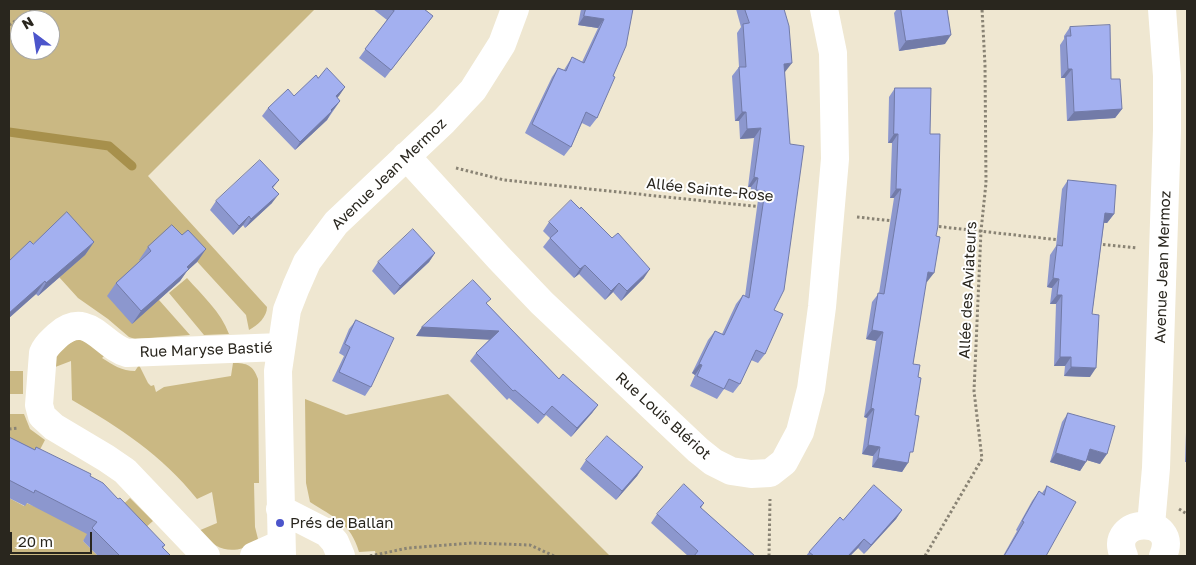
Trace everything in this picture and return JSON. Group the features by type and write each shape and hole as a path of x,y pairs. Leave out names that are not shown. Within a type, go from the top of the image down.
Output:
{"street":[{"name":"Avenue Jean Mermoz","path":"281,550 278,371 287,310 307,262 349,210 444,121 473,90 502,44 515,9"},
{"path":"770,473 784,462 800,432 811,389 822,308 835,159 834,53 824,9"},
{"name":"Avenue Jean Mermoz","path":"1151,525 1156,468 1168,76 1162,9"},
{"name":"Rue Louis Blériot","path":"406,156 542,303 698,450 712,462 731,471 751,474 770,473"},
{"name":"Rue Maryse Bastié","path":"206,556 124,471 54,427 42,416 40,405 43,353 46,347 62,332 76,326 83,326 97,332 112,346 127,353 281,347"},
{"path":"280,509 327,533 335,542 341,556"},
{"path":"1124,556 1122,546 1126,533 1138,525 1151,525 1162,534 1166,548 1163,556"},
{"path":"254,556 281,550"}],"path":[{"path":"9,25 34,9"},
{"name":"Allée des Aviateurs","path":"926,556 982,459 974,391 986,183 985,65 982,9"},
{"name":"Allée Sainte-Rose","path":"455,168 504,180 771,208"},
{"path":"831,214 897,222"},
{"path":"925,225 1067,241"},
{"path":"1096,244 1163,251"},
{"path":"769,556 770,473"},
{"path":"370,556 408,548 472,543 530,545 554,556"}],"shaded area":[{"path":"9,9 315,9 148,176 267,307 264,317 259,323 249,330 246,315 180,243 142,264 159,300 190,335 135,339 129,337 108,319 78,298 59,277 9,265"},
{"path":"187,278 216,311 229,334 204,335 169,293"},
{"path":"87,338 107,353 102,358 114,365 122,369 135,371 139,365 148,383 151,386 154,385 156,392 164,387 231,376 233,363 246,364 252,368 258,379 259,483 254,483 255,527 259,543 233,550 213,544 198,531 217,523 212,492 197,499 184,483 139,443 72,400 71,361 50,369 51,360 71,342"},
{"path":"9,371 23,371 23,394 9,394"},
{"path":"448,394 610,556 376,556 375,551 359,552 356,542 346,527 310,502 306,483 305,399 346,415"},
{"path":"9,414 24,414 30,429 45,440 33,463 9,454"},
{"path":"9,498 24,506 26,503 93,529 83,541 98,556 9,556"},
{"path":"130,498 153,521 137,535 115,512"}],"building":[{"path":"391,9 424,9 433,16 391,70 365,49 394,11"},
{"path":"586,9 633,9 626,46 597,118 586,112 571,147 532,124 558,68 566,71 572,57 584,63 604,19 584,16"},
{"path":"745,9 784,9 789,26 792,63 784,64 790,144 804,146 784,290 774,310 783,314 765,354 756,350 740,384 729,379 724,389 697,376 702,365 699,364 715,331 724,335 743,295 749,298 765,191 756,190 758,178 754,177 761,128 747,129 746,112 742,112 739,67 746,67 743,24 749,23"},
{"path":"901,9 947,9 951,35 906,41"},
{"path":"1110,25 1111,79 1120,79 1122,109 1074,112 1072,69 1068,69 1066,36 1071,36 1070,27"},
{"path":"327,68 345,87 336,96 340,101 300,142 268,108 288,89 294,96 316,75 318,78"},
{"path":"895,88 931,88 930,134 940,134 938,226 936,236 940,237 934,273 928,272 913,364 920,365 918,377 921,378 915,415 919,416 913,452 910,452 908,463 878,458 880,447 868,445 874,409 871,408 883,332 872,330 878,293 884,294 901,189 896,189 898,134 894,134"},
{"path":"260,160 279,180 272,187 279,194 251,219 249,216 239,226 216,201"},
{"path":"1068,180 1116,185 1114,214 1105,213 1092,314 1099,315 1096,368 1071,367 1071,357 1060,357 1062,295 1057,295 1059,279 1053,278 1057,245 1062,246"},
{"path":"571,200 580,209 581,207 612,238 618,233 650,269 627,291 619,283 611,291 585,265 580,269 550,238 558,231 549,222"},
{"path":"67,212 94,242 9,313 9,261 30,241 33,244"},
{"path":"172,225 182,235 188,230 206,249 187,267 189,269 141,311 116,283 151,251 148,247"},
{"path":"413,229 435,253 400,286 378,262"},
{"path":"473,280 491,299 486,303 559,379 563,374 598,405 577,428 552,406 544,415 515,390 513,391 476,353 499,331 422,327"},
{"path":"356,320 394,338 371,387 339,372 350,347 345,344"},
{"path":"1068,413 1115,426 1107,454 1090,449 1086,462 1056,453"},
{"path":"607,436 643,467 622,491 586,460"},
{"path":"9,437 35,450 36,447 91,474 90,476 103,483 118,499 120,498 165,545 162,547 171,556 120,556 92,528 97,522 35,490 34,493 9,480"},
{"path":"684,484 704,503 700,507 755,556 694,556 698,551 657,514"},
{"path":"874,485 902,510 871,545 864,539 848,556 814,556 809,552 840,517 843,520"},
{"path":"1047,486 1076,502 1046,556 1004,556 1039,491 1044,495"}],"waterway":[{"path":"9,132 109,146 132,166"}],"place":[{"name":"Prés de Ballan","path":"280,523"}]}
